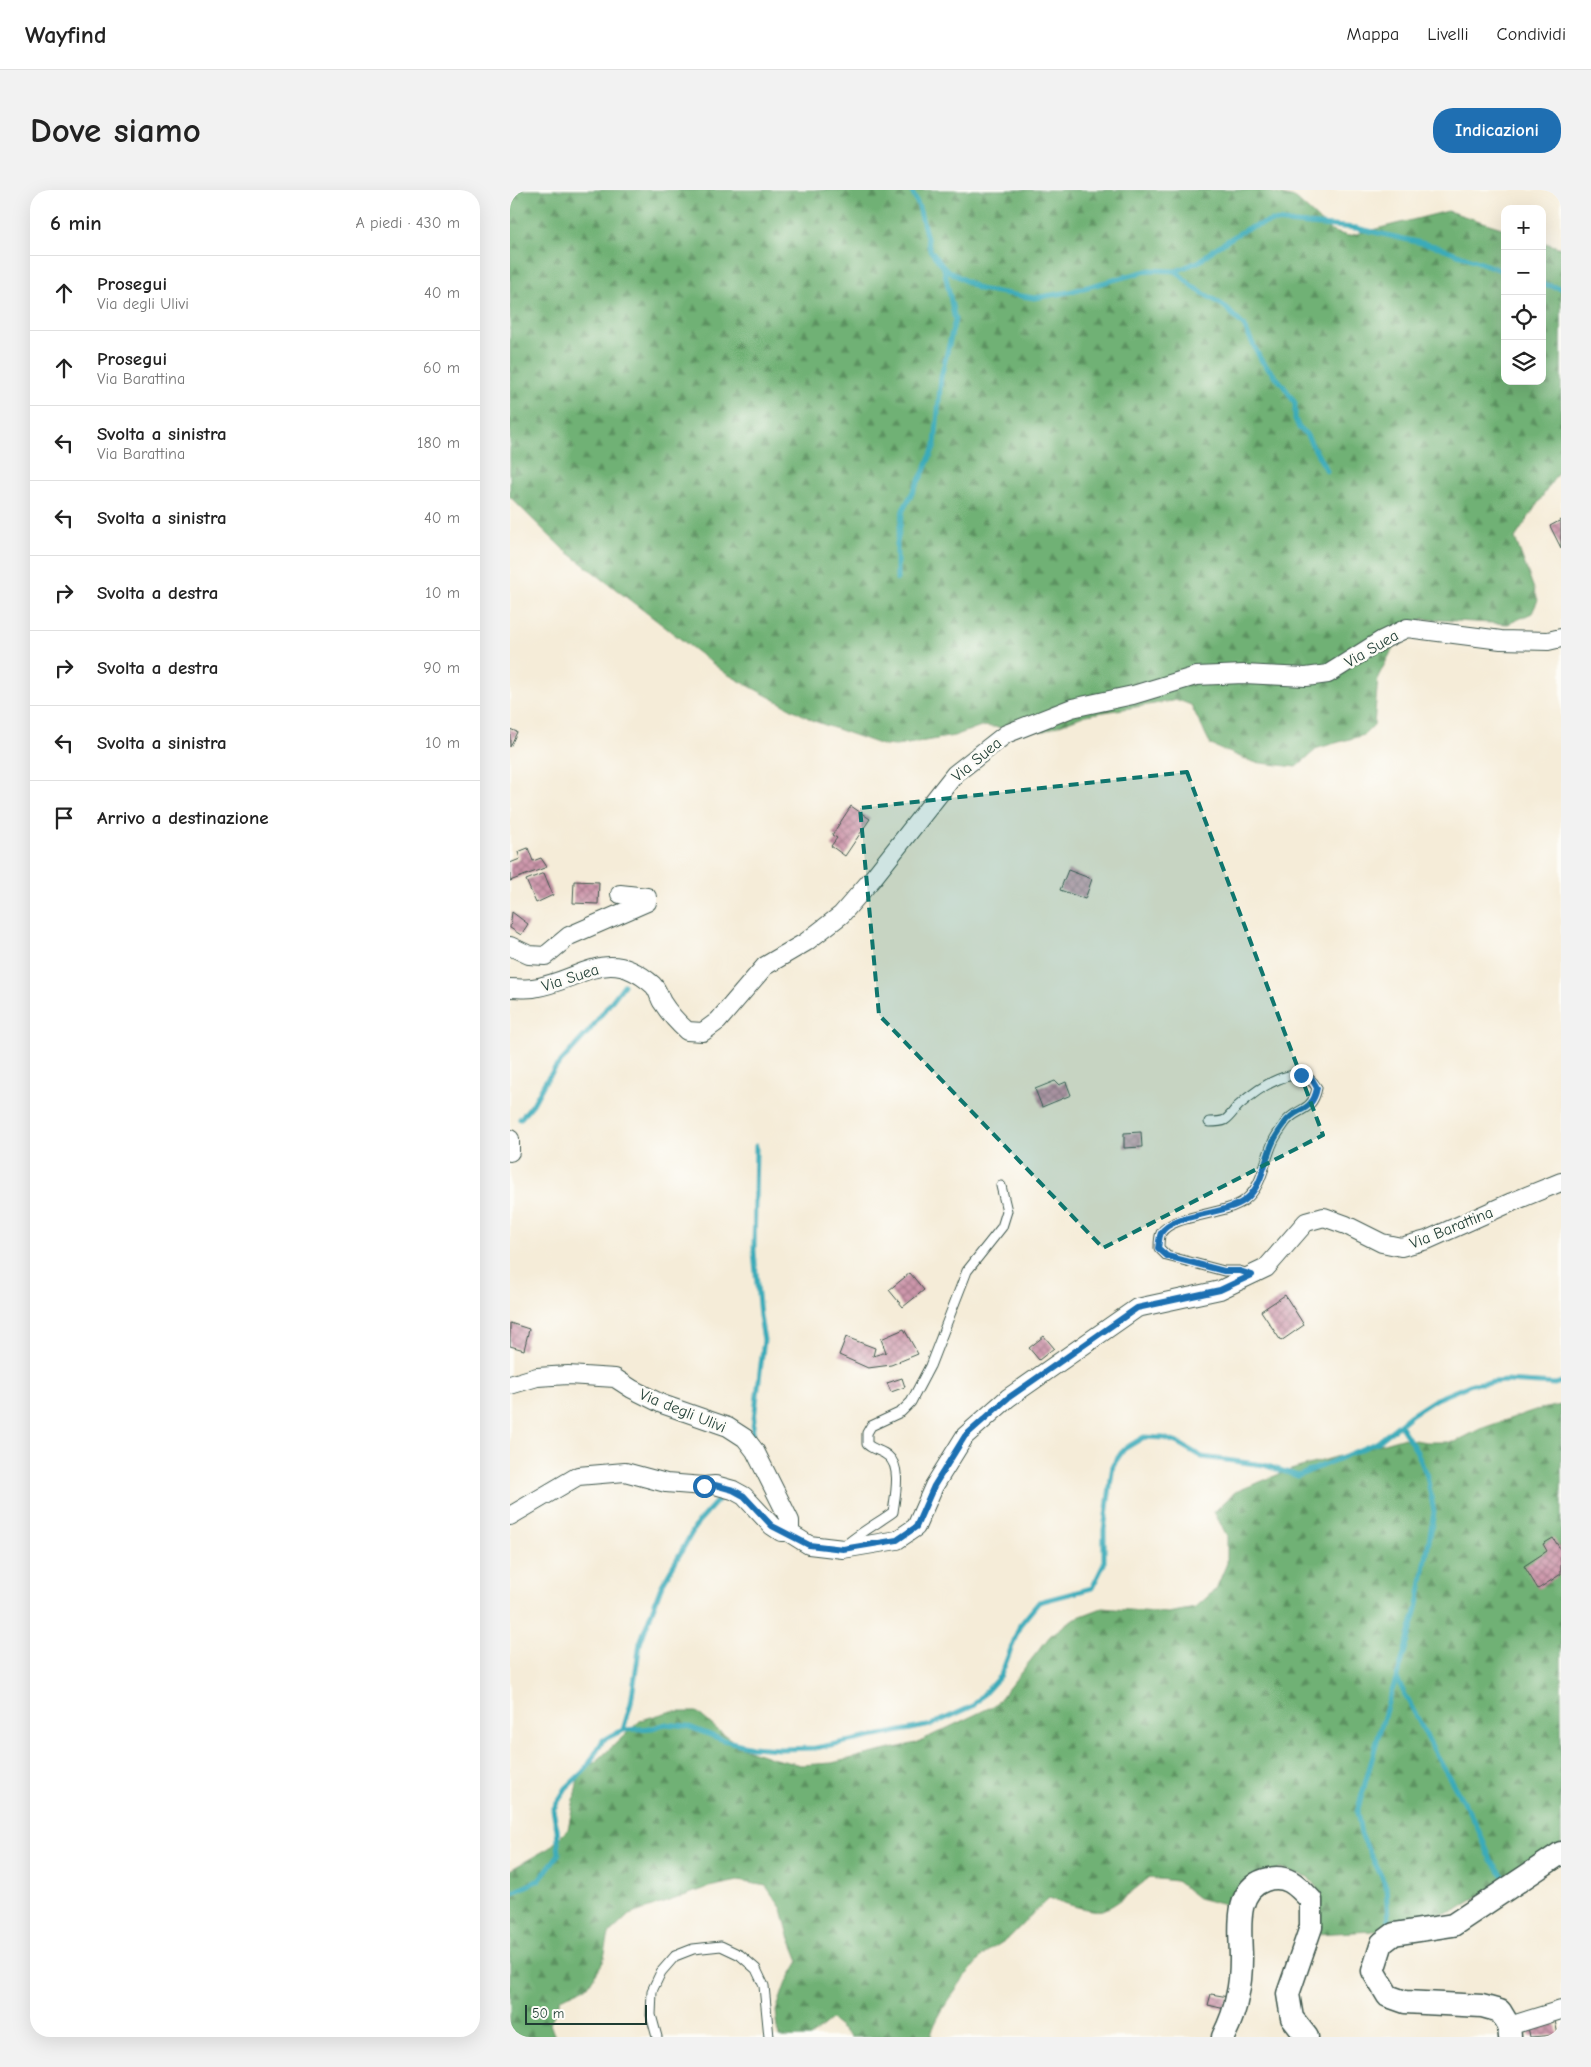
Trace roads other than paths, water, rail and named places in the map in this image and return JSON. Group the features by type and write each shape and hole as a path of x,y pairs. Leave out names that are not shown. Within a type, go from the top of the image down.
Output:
{"street":[{"name":"Via Suea","path":"510,988 532,988 607,965 634,970 655,987 674,1018 687,1031 703,1032 718,1021 765,966 806,942 841,915 873,878 955,774 1006,734 1072,708 1132,695 1196,676 1244,674 1306,677 1328,674 1382,640 1407,628 1501,640 1548,641 1561,638"},
{"path":"510,946 529,955 545,956 556,948 562,940 646,902 646,897 620,894"},
{"path":"510,1139 510,1152"},
{"name":"Via Barattina","path":"788,1532 809,1545 843,1549 897,1540 916,1527 934,1486 965,1436 1008,1398 1137,1308 1220,1290 1266,1268 1306,1222 1324,1217 1346,1225 1382,1243 1401,1247 1428,1240 1561,1182"},
{"name":"Via degli Ulivi","path":"510,1385 537,1377 568,1375 615,1378 662,1404 728,1427 746,1438 756,1451 790,1521 788,1532"},
{"path":"510,1516 578,1476 625,1472 666,1483 715,1485 733,1490 744,1496 772,1526 782,1532 788,1532"},
{"path":"1561,1854 1453,1925 1394,1934 1382,1943 1374,1971 1388,1996 1405,2002 1482,2006 1500,2011 1510,2032 1561,2010"},
{"path":"1223,2037 1238,1997 1241,1958 1239,1922 1245,1897 1260,1882 1276,1877 1296,1884 1311,1900 1311,1926 1288,1994 1292,2018 1308,2037"}],"lane":[{"path":"1209,1122 1224,1120 1259,1089 1281,1078 1301,1075 1312,1079 1317,1088 1310,1105 1287,1120 1273,1142 1257,1185 1246,1199 1232,1208 1170,1224 1161,1234 1158,1248 1167,1256 1224,1271 1240,1271 1252,1275"},
{"path":"843,1549 846,1542 875,1526 893,1512 896,1479 894,1461 886,1454 872,1449 867,1444 867,1434 871,1426 901,1412 915,1394 930,1366 967,1271 1002,1227 1007,1211 1001,1186"},
{"path":"657,2037 651,2014 652,1991 661,1972 675,1956 684,1952 693,1949 721,1946 740,1955 756,1968 764,1986 768,2037"}],"waterway":[{"path":"911,190 919,207 930,250 944,268 979,289 1034,298 1069,292 1150,270 1176,271 1200,261 1214,249 1246,229 1272,221 1356,228 1439,247 1501,270"},
{"path":"897,579 897,543 903,510 924,471 935,445 941,377 955,320 944,268"},
{"path":"1176,271 1193,287 1224,306 1244,326 1261,360 1283,385 1295,403 1295,419 1299,428 1306,434 1327,471"},
{"path":"1546,285 1561,288"},
{"path":"520,1119 533,1104 545,1082 557,1066 589,1031 624,985"},
{"path":"752,1435 764,1340 754,1252 756,1146"},
{"path":"510,1894 539,1880 559,1854 553,1810 566,1788 586,1769 603,1740 623,1730 653,1728 665,1724 687,1726 723,1740 751,1747 780,1749 815,1748 931,1725 973,1706 1001,1675 1020,1625 1039,1602 1092,1588 1104,1564 1104,1530 1113,1465 1124,1449 1144,1437 1164,1438 1178,1443 1202,1457 1264,1465 1298,1476 1378,1442 1411,1415 1436,1399 1472,1384 1506,1381 1555,1384 1561,1382"},
{"path":"1388,1921 1386,1886 1361,1834 1357,1812 1418,1605 1434,1512 1427,1476 1417,1452 1400,1425"},
{"path":"623,1730 631,1703 640,1643 661,1587 698,1522 718,1500"},
{"path":"1397,1679 1438,1758 1475,1822 1491,1860 1503,1875"}]}
